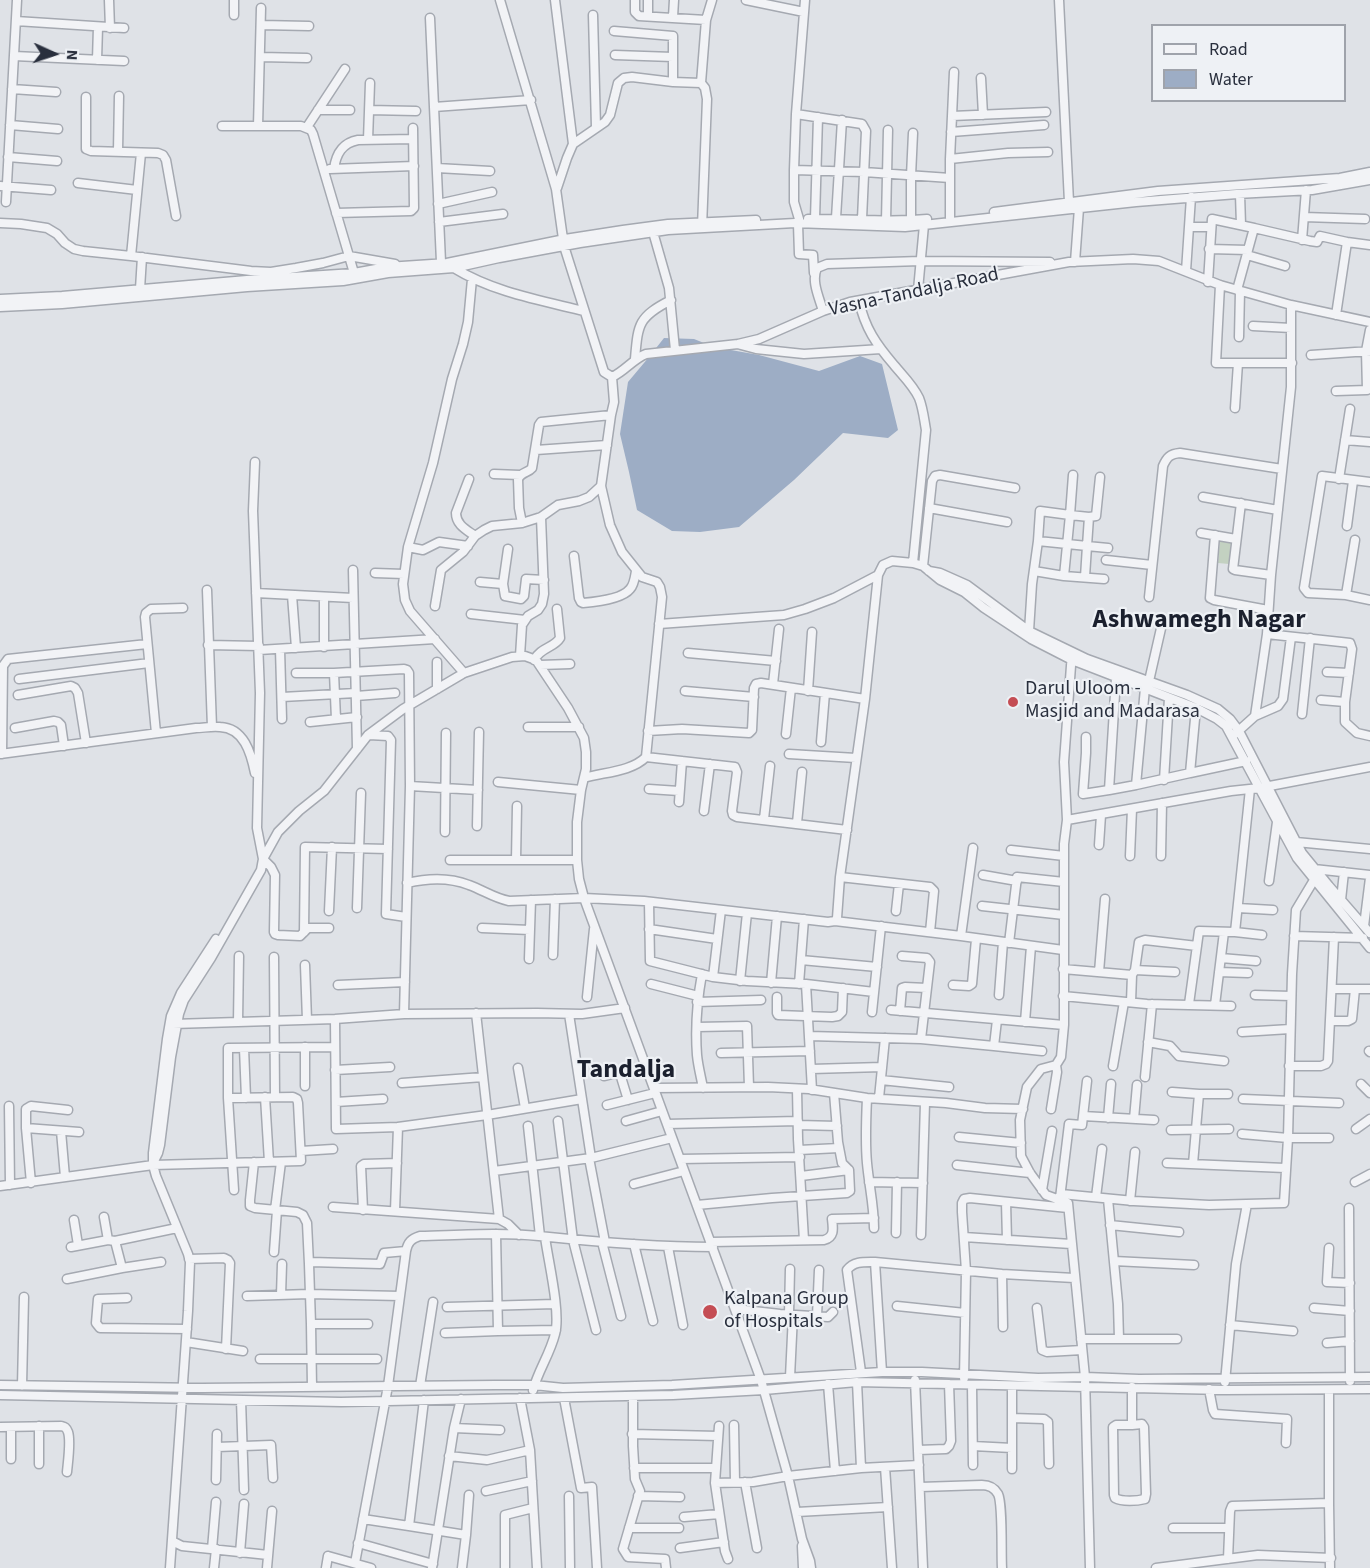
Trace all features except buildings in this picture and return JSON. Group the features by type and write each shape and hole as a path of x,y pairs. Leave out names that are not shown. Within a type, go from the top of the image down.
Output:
{"street":[{"path":"6,202 3,186 8,157 17,0"},
{"path":"109,0 110,27"},
{"path":"234,0 234,15"},
{"path":"500,0 556,189 565,243 584,311 604,372 612,377 614,402 601,486 610,525 622,552 639,574 657,582 662,597 646,757 631,767 584,778"},
{"path":"555,0 573,144 556,189"},
{"path":"635,0 637,15 706,20"},
{"path":"648,0 648,16"},
{"path":"674,0 674,17"},
{"path":"702,226 707,99 701,82 706,20 712,0"},
{"path":"746,0 804,12"},
{"path":"805,0 796,114 794,202 798,221 799,254 813,255 814,280 823,310"},
{"path":"1059,0 1070,202"},
{"path":"258,126 261,8"},
{"path":"593,15 596,127"},
{"path":"430,18 439,222 447,264"},
{"path":"15,21 124,28"},
{"path":"261,25 309,26"},
{"path":"97,60 98,27"},
{"path":"614,31 673,36 674,82"},
{"path":"615,55 673,57"},
{"path":"14,56 124,61"},
{"path":"260,57 307,58"},
{"path":"307,127 345,69"},
{"path":"950,218 954,72"},
{"path":"573,144 604,122 610,115 618,83 624,78 701,82"},
{"path":"981,78 983,115"},
{"path":"368,140 370,83"},
{"path":"12,89 56,92"},
{"path":"118,151 119,96"},
{"path":"86,97 86,149 163,155 166,160 176,216"},
{"path":"434,107 531,100"},
{"path":"318,110 350,110"},
{"path":"369,110 416,111"},
{"path":"952,116 1046,112"},
{"path":"796,114 842,120 865,126 862,219"},
{"path":"815,219 818,117"},
{"path":"836,218 842,120"},
{"path":"10,124 58,129"},
{"path":"951,132 1044,125"},
{"path":"222,126 307,127 311,130 354,273"},
{"path":"336,213 411,211 414,208 413,128"},
{"path":"886,220 888,130"},
{"path":"911,221 913,133"},
{"path":"334,169 337,155 352,141 413,139"},
{"path":"950,159 1008,153 1048,152"},
{"path":"131,255 141,153"},
{"path":"8,157 57,161"},
{"path":"324,170 414,166"},
{"path":"437,168 490,171"},
{"path":"794,170 950,178"},
{"path":"0,307 343,281 499,258 645,227 836,218 929,223 950,218 1158,191 1340,178 1370,172"},
{"path":"798,221 905,227 1191,197 1306,190 1370,180"},
{"path":"78,183 137,190"},
{"path":"3,186 51,190"},
{"path":"1302,240 1306,190"},
{"path":"438,204 492,192"},
{"path":"1240,194 1241,225"},
{"path":"1186,271 1191,197"},
{"path":"814,274 817,268 827,264 920,261 1072,262 1079,208"},
{"path":"439,222 503,214"},
{"path":"1304,217 1365,219"},
{"path":"1208,282 1212,219 1302,240 1317,242 1320,236 1370,245"},
{"path":"0,223 47,228 74,249 83,251 131,255 213,268 272,272 323,264 349,256 404,266"},
{"path":"918,290 920,261 929,223"},
{"path":"565,243 702,226"},
{"path":"1189,227 1211,226"},
{"path":"1239,337 1239,291 1254,228"},
{"path":"653,232 669,288 675,350"},
{"path":"1336,315 1347,242"},
{"path":"1209,249 1248,253 1285,266"},
{"path":"140,289 142,257"},
{"name":"Vasna-Tandalja Road","path":"612,377 646,354 738,344 759,339 823,310 859,301 1072,262 1133,259 1159,261 1208,282 1239,291 1370,322"},
{"path":"0,299 62,296 447,264 472,279 515,294 584,311"},
{"path":"464,673 410,611 405,600 403,584 408,548 433,463 468,322 472,279"},
{"path":"1220,285 1216,363 1292,363"},
{"path":"636,359 638,332 644,319 651,311 671,300"},
{"path":"859,301 867,328 880,349 908,382 918,398 924,416 926,430 913,562"},
{"path":"1255,716 1267,634 1289,409 1292,363 1291,305"},
{"path":"1253,327 1291,328"},
{"path":"1336,391 1369,390 1370,330"},
{"path":"738,344 756,349 804,354 880,349"},
{"path":"1311,355 1368,351"},
{"path":"1235,408 1238,363"},
{"path":"1339,479 1350,409"},
{"path":"494,474 520,475 530,471 541,423 611,415"},
{"path":"1345,440 1370,442"},
{"path":"536,450 607,445"},
{"path":"1149,597 1163,466 1166,458 1171,454 1180,453 1282,469"},
{"path":"255,462 253,511 260,733 257,828 262,862 275,875 275,934 300,936 308,928 329,928"},
{"path":"520,475 518,479 519,508 522,523"},
{"path":"1064,576 1073,475"},
{"path":"926,569 929,508 932,482 935,476 1015,488"},
{"path":"1370,482 1322,476 1304,588 1308,593 1347,595 1370,600"},
{"path":"1029,631 1041,511 1096,516 1100,477"},
{"path":"470,478 456,513 456,519 475,536"},
{"path":"1347,526 1353,481"},
{"path":"435,606 441,570 463,552 475,536 492,526 522,523 541,517 558,505 589,497 601,486"},
{"path":"1203,497 1278,510"},
{"path":"1240,503 1233,569 1271,575"},
{"path":"929,508 1007,522"},
{"path":"520,657 520,637 525,620 538,610 544,594 541,517"},
{"path":"1084,577 1089,517"},
{"path":"1201,533 1236,539"},
{"path":"1215,536 1210,598 1268,610"},
{"path":"1347,595 1355,540"},
{"path":"1038,541 1108,548"},
{"path":"408,548 423,550 438,542 468,546"},
{"path":"508,549 502,584 505,596 521,599 524,596 526,579 544,579"},
{"path":"574,556 580,602 618,597 632,588 639,574"},
{"path":"1106,560 1152,565"},
{"path":"835,921 865,699 878,575 883,565 892,561 913,562 926,569 964,592 1031,639 1147,685 1169,698 1217,719 1236,734 1259,788 1293,844 1364,925"},
{"path":"926,569 970,587 1029,631 1116,678 1187,695 1226,715 1259,788 1293,844 1297,858 1364,935 1370,948"},
{"path":"353,570 357,749"},
{"path":"1034,571 1104,579"},
{"path":"375,573 404,574"},
{"path":"659,624 784,615 834,598 878,575"},
{"path":"480,582 502,584"},
{"path":"207,590 212,727"},
{"path":"256,593 353,598"},
{"path":"292,595 296,648"},
{"path":"324,597 324,647"},
{"path":"156,733 146,612 151,609 183,608"},
{"path":"557,609 560,638 558,642 538,653 537,662 584,738 586,769 577,822 577,860 584,898 761,1380 811,1568"},
{"path":"471,614 525,620"},
{"path":"1136,785 1147,685 1162,624"},
{"path":"774,684 779,629"},
{"path":"808,690 812,632"},
{"path":"1267,634 1350,643 1352,649 1345,702 1345,722 1357,733 1370,736"},
{"path":"1236,734 1255,716 1278,706 1283,699 1290,637"},
{"path":"1302,714 1310,638"},
{"path":"208,645 280,649 435,639"},
{"path":"147,644 8,658 3,666 1,754 156,733 220,727 232,729 241,736 251,757 257,784"},
{"path":"280,649 282,719"},
{"path":"688,653 776,661"},
{"path":"170,1568 190,1284 189,1259 153,1164 154,1136 173,1024 171,1016 181,993 278,832 299,811 318,797 368,735 410,705 464,673 492,663 525,656 537,662 570,664"},
{"path":"1051,1109 1056,1065 1061,1057 1064,1025 1064,856 1067,820 1064,762 1072,656"},
{"path":"437,662 437,689"},
{"path":"20,679 149,663"},
{"path":"296,673 404,669 409,673 410,786 404,1014"},
{"path":"1327,672 1349,673"},
{"path":"334,673 336,720"},
{"path":"1109,790 1116,678"},
{"path":"648,731 682,729 750,733 756,684 774,684 865,699"},
{"path":"18,695 71,686 75,688 78,693 86,743"},
{"path":"786,734 791,688"},
{"path":"685,691 754,697"},
{"path":"282,697 394,693"},
{"path":"821,742 825,693"},
{"path":"1164,780 1169,698"},
{"path":"1321,700 1345,702"},
{"path":"1190,773 1196,708"},
{"path":"310,722 357,717"},
{"path":"15,728 58,722 61,725 64,746"},
{"path":"528,727 579,727"},
{"path":"477,826 479,732"},
{"path":"445,832 446,733"},
{"path":"368,735 388,736 391,741 386,914 406,916"},
{"path":"1086,737 1083,794 1164,780 1246,761"},
{"path":"789,754 856,758"},
{"path":"646,757 733,766 737,770 733,815 737,817 847,830"},
{"path":"679,802 681,761"},
{"path":"704,811 710,764"},
{"path":"764,819 770,766"},
{"path":"1067,820 1370,767"},
{"path":"797,823 802,772"},
{"path":"498,782 581,790"},
{"path":"410,786 478,790"},
{"path":"1235,932 1259,788"},
{"path":"649,789 679,790"},
{"path":"357,908 362,794"},
{"path":"1161,855 1162,803"},
{"path":"516,860 517,806"},
{"path":"1130,856 1132,809"},
{"path":"1099,845 1101,814"},
{"path":"1269,882 1277,821"},
{"path":"257,828 269,833 278,832"},
{"path":"1293,844 1370,849"},
{"path":"304,932 305,847 388,849"},
{"path":"329,911 332,848"},
{"path":"961,936 973,848"},
{"path":"1011,850 1064,856"},
{"path":"450,860 577,860"},
{"path":"1314,868 1370,877 1364,935"},
{"path":"1341,900 1344,872"},
{"path":"983,875 1017,881"},
{"path":"840,877 930,887 934,891 930,932"},
{"path":"407,883 443,878 466,884 497,899 509,901 584,898 649,902 881,926 1064,950"},
{"path":"999,995 1017,878 1064,882"},
{"path":"1056,1065 1041,1069 1027,1087 1020,1120 1021,1156 1046,1195 1209,1205 1284,1203 1296,910 1314,880"},
{"path":"896,911 898,884"},
{"path":"553,956 555,899"},
{"path":"1099,972 1105,899"},
{"path":"529,959 531,900"},
{"path":"649,902 650,961 713,977 740,981 803,984 874,992"},
{"path":"982,906 1064,915"},
{"path":"1238,908 1273,910"},
{"path":"713,977 721,910"},
{"path":"740,981 747,913"},
{"path":"771,982 777,916"},
{"path":"804,919 801,960 808,1017 812,1090"},
{"path":"587,996 595,926"},
{"path":"872,1012 881,926"},
{"path":"482,928 530,930"},
{"path":"650,929 717,939"},
{"path":"1189,1004 1199,931 1262,935"},
{"path":"1215,1005 1224,932"},
{"path":"1294,936 1364,935"},
{"path":"1289,1066 1321,1066 1328,1060 1335,937"},
{"path":"953,985 969,986 972,984 976,939"},
{"path":"1113,1066 1138,945 1141,940 1197,946"},
{"path":"1025,1022 1031,946"},
{"path":"238,956 238,1022"},
{"path":"902,956 927,958 930,962 921,1039"},
{"path":"274,957 274,1097"},
{"path":"1221,958 1256,961"},
{"path":"801,960 877,967"},
{"path":"305,965 307,1020"},
{"path":"1063,969 1099,972 1175,972"},
{"path":"1219,972 1248,973"},
{"path":"702,974 698,999 697,1057 703,1088"},
{"path":"338,985 405,982"},
{"path":"651,984 698,999 761,1000"},
{"path":"777,997 778,1015 838,1016 842,1012 843,988"},
{"path":"927,988 902,988 896,1010 1064,1025"},
{"path":"1332,989 1370,989"},
{"path":"1330,1021 1352,1019 1355,989"},
{"path":"1255,995 1291,996"},
{"path":"1063,996 1152,1004 1231,1006"},
{"path":"1145,1077 1152,1004"},
{"path":"173,1024 335,1019 404,1014 582,1014 625,1008"},
{"path":"476,1013 499,1219"},
{"path":"569,1014 604,1242 621,1316"},
{"path":"335,1019 336,1129 398,1127 582,1099"},
{"path":"994,1046 997,1020"},
{"path":"697,1027 747,1026 749,1087"},
{"path":"1242,1032 1290,1029"},
{"path":"809,1036 921,1039 1042,1051"},
{"path":"879,1098 885,1038"},
{"path":"1148,1042 1170,1046 1179,1056 1224,1061"},
{"path":"305,1047 305,1086"},
{"path":"234,1190 228,1098 228,1048 335,1047"},
{"path":"244,1048 246,1098"},
{"path":"722,1053 810,1051"},
{"path":"335,1070 390,1067"},
{"path":"811,1069 882,1067"},
{"path":"518,1068 525,1108"},
{"path":"604,1076 619,1074 628,1100"},
{"path":"402,1083 483,1077"},
{"path":"881,1080 949,1087"},
{"path":"1060,1197 1069,1125 1082,1125 1087,1081"},
{"path":"1108,1118 1111,1084"},
{"path":"1361,1084 1370,1093"},
{"path":"1134,1119 1137,1085"},
{"path":"607,1105 654,1090 749,1087 812,1090 867,1098 984,1108 1023,1109"},
{"path":"797,1089 804,1240"},
{"path":"1172,1092 1228,1094"},
{"path":"697,1205 850,1191 849,1170 842,1162 839,1148 834,1093"},
{"path":"1193,1164 1199,1094"},
{"path":"265,1097 269,1162"},
{"path":"0,1186 153,1164 301,1161 297,1099 294,1097 228,1098"},
{"path":"867,1098 866,1161 870,1196 874,1207 874,1228"},
{"path":"1243,1099 1340,1103"},
{"path":"336,1102 383,1100"},
{"path":"921,1235 925,1103"},
{"path":"9,1106 10,1185"},
{"path":"31,1183 26,1109 31,1106 68,1110"},
{"path":"626,1121 662,1111"},
{"path":"1083,1116 1154,1120"},
{"path":"1356,1129 1370,1119"},
{"path":"558,1120 573,1240 596,1330"},
{"path":"667,1125 798,1123 837,1126"},
{"path":"528,1126 531,1166 555,1304 556,1330 531,1398"},
{"path":"395,1211 398,1127"},
{"path":"26,1128 79,1132"},
{"path":"1171,1130 1229,1129"},
{"path":"61,1131 65,1177"},
{"path":"1042,1190 1052,1131"},
{"path":"1242,1134 1288,1138 1329,1138"},
{"path":"959,1137 1021,1143"},
{"path":"494,1171 590,1158 672,1138"},
{"path":"680,1160 799,1154 839,1148"},
{"path":"301,1150 333,1149"},
{"path":"1096,1197 1102,1149"},
{"path":"1130,1201 1135,1152"},
{"path":"254,1162 250,1206 297,1212 306,1218 312,1387"},
{"path":"274,1252 281,1162"},
{"path":"363,1210 360,1171 362,1166 364,1164 397,1163"},
{"path":"1167,1163 1285,1168"},
{"path":"957,1165 1030,1173"},
{"path":"634,1184 684,1170"},
{"path":"801,1176 849,1170"},
{"path":"1355,1182 1370,1174"},
{"path":"869,1182 922,1183"},
{"path":"896,1233 897,1182"},
{"path":"1060,1197 1068,1203 1082,1350 1090,1568"},
{"path":"973,1465 968,1385 964,1374 966,1271 962,1203 964,1199 1068,1208"},
{"path":"1108,1199 1119,1339"},
{"path":"1006,1202 1007,1240"},
{"path":"1226,1390 1225,1378 1236,1264 1247,1204"},
{"path":"333,1208 499,1219 519,1235"},
{"path":"1349,1208 1350,1389"},
{"path":"104,1216 122,1268"},
{"path":"355,1563 388,1386 407,1244 412,1238 496,1234 668,1247 824,1240 830,1239 833,1231 832,1219 874,1218"},
{"path":"74,1220 75,1246 177,1228"},
{"path":"1110,1225 1179,1233"},
{"path":"496,1234 498,1332"},
{"path":"964,1237 1071,1244"},
{"path":"634,1244 653,1321"},
{"path":"668,1247 683,1325"},
{"path":"1329,1248 1328,1282 1350,1283"},
{"path":"309,1264 311,1262 380,1264 384,1253 406,1251"},
{"path":"189,1259 224,1258 230,1263 226,1349"},
{"path":"1113,1261 1194,1265"},
{"path":"67,1279 161,1262"},
{"path":"861,1372 847,1270 852,1265 860,1262 875,1262 1074,1278"},
{"path":"875,1262 882,1372"},
{"path":"281,1295 282,1264"},
{"path":"790,1269 790,1377"},
{"path":"817,1316 819,1270"},
{"path":"1002,1274 1003,1327"},
{"path":"247,1296 309,1294 400,1296"},
{"path":"22,1386 24,1297"},
{"path":"127,1298 99,1299 96,1323 100,1328 186,1329"},
{"path":"420,1386 433,1302"},
{"path":"447,1307 555,1304"},
{"path":"897,1306 965,1313"},
{"path":"1036,1308 1042,1350 1047,1352 1082,1350"},
{"path":"1314,1308 1350,1311"},
{"path":"736,1309 828,1317 833,1312"},
{"path":"311,1324 368,1324"},
{"path":"1230,1325 1293,1331"},
{"path":"445,1333 556,1330"},
{"path":"1081,1339 1177,1339"},
{"path":"1327,1342 1350,1341"},
{"path":"186,1342 243,1351"},
{"path":"260,1359 376,1359"},
{"path":"0,1385 183,1388 534,1385 563,1388 672,1385 861,1372 915,1372 1084,1381 1132,1387 1226,1390 1370,1389"},
{"path":"915,1372 924,1568"},
{"path":"0,1395 341,1402 633,1396 764,1390 857,1382 1012,1386 1139,1379 1370,1377"},
{"path":"857,1382 861,1468"},
{"path":"828,1384 835,1471"},
{"path":"918,1450 946,1449 949,1446 951,1441 950,1384"},
{"path":"1012,1386 1012,1468"},
{"path":"1132,1387 1132,1425"},
{"path":"1209,1389 1215,1414 1287,1419 1286,1443"},
{"path":"1329,1389 1330,1568"},
{"path":"633,1396 634,1468 635,1479 639,1487 623,1549 628,1557 665,1559 666,1568"},
{"path":"520,1398 530,1450 537,1568"},
{"path":"564,1398 581,1488 592,1487 597,1568"},
{"path":"358,1543 432,1566 449,1456 461,1399"},
{"path":"241,1400 244,1490"},
{"path":"408,1526 424,1400"},
{"path":"1012,1418 1048,1422 1049,1464"},
{"path":"0,1427 61,1425 65,1427 68,1431 67,1472"},
{"path":"734,1425 735,1482"},
{"path":"1132,1425 1144,1427 1146,1494 1145,1499 1119,1500 1114,1495 1113,1427 1132,1425"},
{"path":"39,1426 39,1464"},
{"path":"719,1426 715,1483 728,1559"},
{"path":"11,1427 11,1459"},
{"path":"454,1428 500,1430"},
{"path":"216,1480 217,1434"},
{"path":"633,1434 718,1436"},
{"path":"217,1447 272,1445 273,1478"},
{"path":"973,1446 1012,1448"},
{"path":"449,1456 487,1460 530,1450"},
{"path":"715,1483 745,1482 861,1468 919,1465"},
{"path":"885,1467 892,1568"},
{"path":"634,1468 716,1468"},
{"path":"486,1491 532,1480"},
{"path":"745,1482 757,1548"},
{"path":"920,1487 988,1485 993,1488 999,1498 1002,1568"},
{"path":"462,1568 469,1496"},
{"path":"569,1496 570,1568"},
{"path":"638,1497 680,1497"},
{"path":"214,1568 216,1502"},
{"path":"1228,1559 1230,1508 1235,1505 1329,1503"},
{"path":"240,1552 244,1504"},
{"path":"796,1512 888,1507"},
{"path":"505,1568 504,1515 533,1508"},
{"path":"267,1568 272,1511"},
{"path":"684,1517 719,1514"},
{"path":"363,1519 466,1535"},
{"path":"629,1528 679,1528"},
{"path":"1173,1528 1229,1528"},
{"path":"802,1539 803,1568"},
{"path":"172,1541 182,1546 268,1555"},
{"path":"680,1548 724,1542"},
{"path":"1156,1568 1258,1555 1330,1558"},
{"path":"326,1568 328,1556 371,1568"}],"green space":[{"path":"1220,540 1231,541 1229,564 1218,563"}],"water":[{"path":"664,338 694,339 714,347 759,355 819,371 860,356 882,364 898,430 888,438 843,433 794,480 739,527 700,532 672,531 637,510 620,434 628,382"}],"place":[{"name":"Darul Uloom - Masjid and Madarasa","path":"1013,702"},
{"name":"Kalpana Group of Hospitals","path":"710,1312"}],"district":[{"name":"Ashwamegh Nagar","path":"1199,621"},
{"name":"Tandalja","path":"626,1071"}]}
